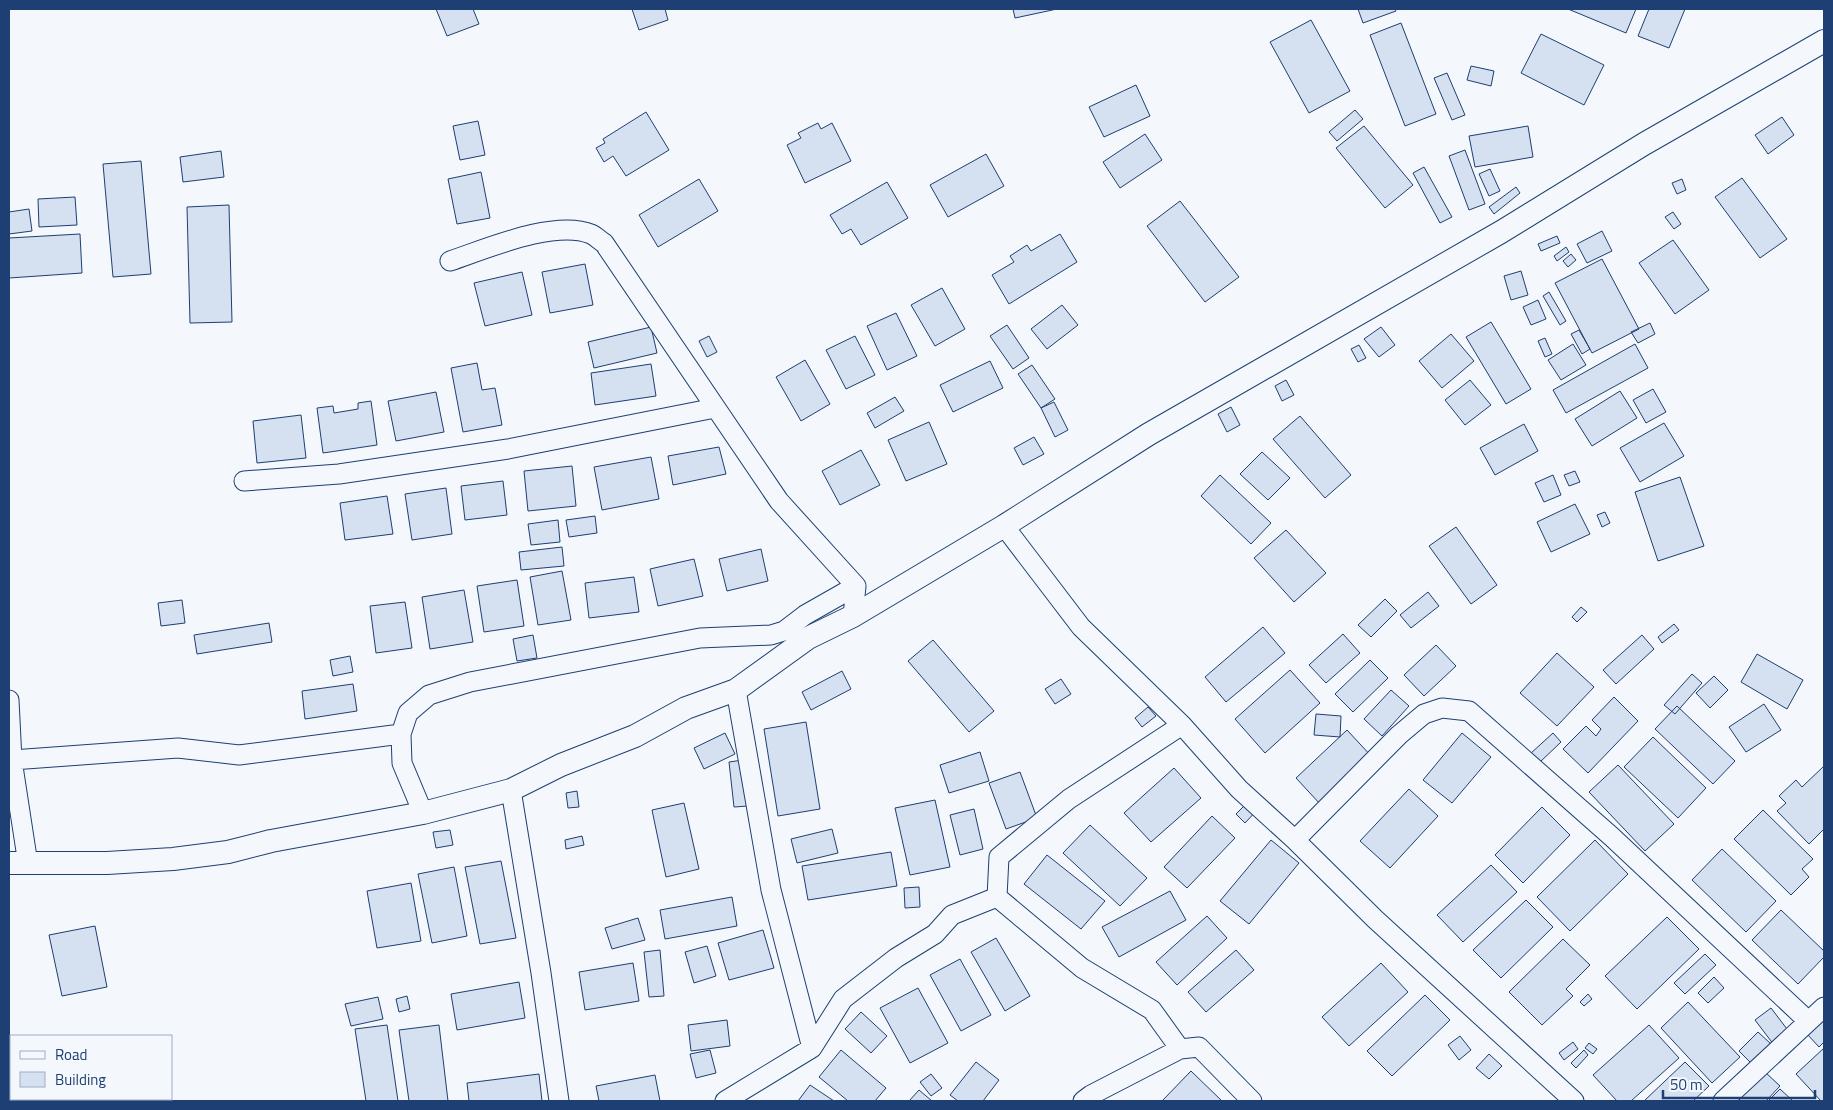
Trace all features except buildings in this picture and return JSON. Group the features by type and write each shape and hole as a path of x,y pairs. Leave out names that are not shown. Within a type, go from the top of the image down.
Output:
{"street":[{"path":"9,700 18,864 107,863 182,858 228,852 271,841 423,813 511,790 561,765 635,736 686,708 736,690 808,638 853,616 1004,526 1149,434 1501,232 1644,144 1824,41"},
{"path":"450,261 536,232 580,232 592,234 604,243 779,501 856,586 853,616"},
{"path":"244,481 339,474 508,449 716,408"},
{"path":"1004,526 1081,627 1182,725 1239,788 1375,919 1572,1101"},
{"path":"423,813 402,763 401,734 408,713 415,705 429,695 470,682 700,638 784,632 805,615 856,586"},
{"path":"736,690 771,890 812,1048"},
{"path":"1295,840 1399,735 1424,714 1442,708 1469,711 1612,837 1808,1022"},
{"path":"997,897 999,857 1069,799 1182,725"},
{"path":"12,760 178,748 239,755 401,734"},
{"path":"511,790 541,973 559,1101"},
{"path":"726,1101 812,1048 843,999 896,958 934,934 952,915 997,897"},
{"path":"997,897 1082,968 1152,1010 1180,1049"},
{"path":"1723,1101 1824,1007"},
{"path":"1083,1101 1091,1095 1180,1049 1199,1047 1252,1101"}]}
